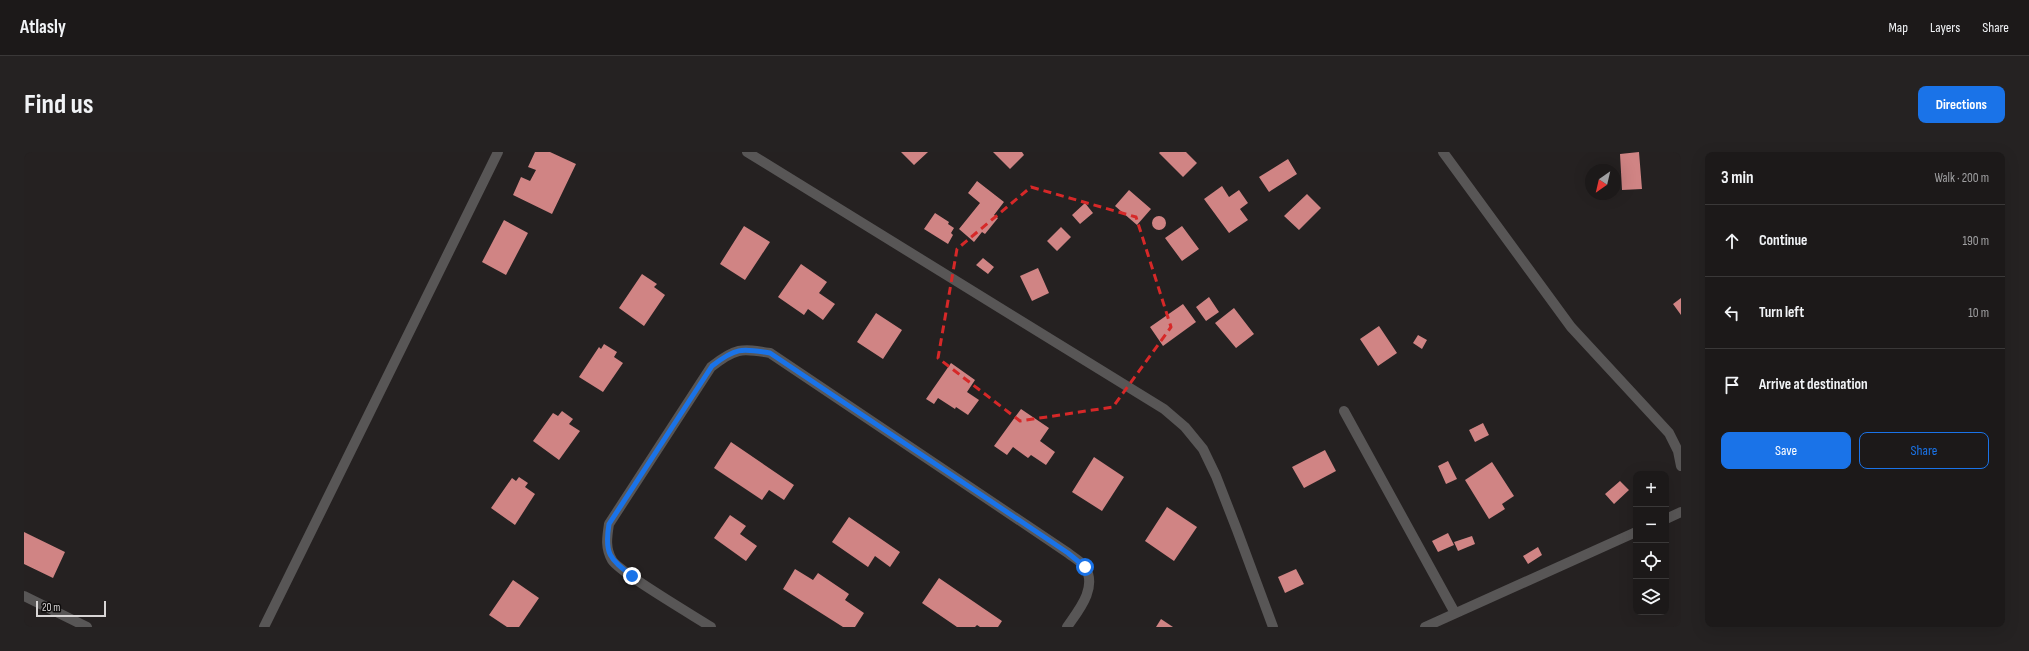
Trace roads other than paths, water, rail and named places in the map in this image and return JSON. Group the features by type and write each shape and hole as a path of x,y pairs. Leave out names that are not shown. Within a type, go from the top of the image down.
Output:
{"street":[{"path":"264,627 498,152"},
{"path":"747,152 1138,392 1164,409 1186,427 1203,449 1216,476 1273,627"},
{"path":"1443,152 1571,327 1669,433 1678,451 1681,466"},
{"path":"711,627 632,576 613,561 606,542 609,524 712,366 728,353 750,350 770,353 1068,553 1085,567 1090,586 1083,603 1067,627"},
{"path":"1344,410 1455,613"},
{"path":"1669,518 1681,512"},
{"path":"1425,627 1633,533"},
{"path":"24,596 87,627"}]}
